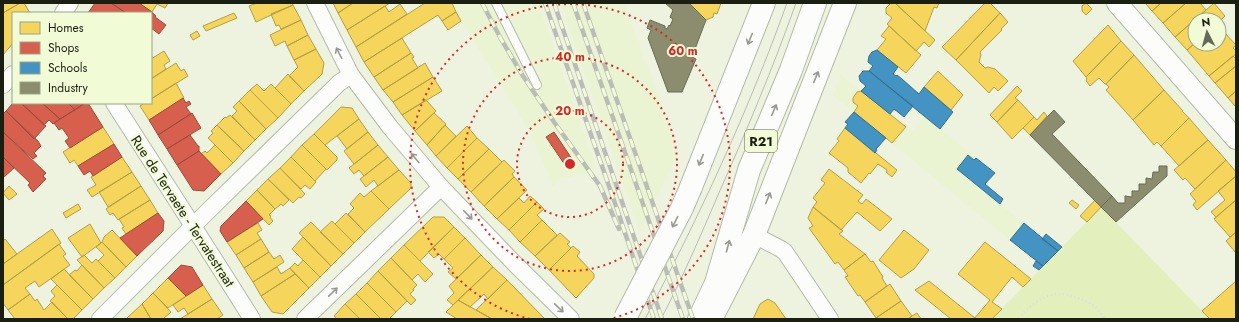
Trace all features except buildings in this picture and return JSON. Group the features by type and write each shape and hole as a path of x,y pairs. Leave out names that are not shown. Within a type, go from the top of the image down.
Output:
{"main road":[{"path":"625,319 682,208 764,3"},
{"name":"R21","path":"699,319 719,292 749,170 791,70 815,3"},
{"path":"711,319 719,292 754,234 845,3"}],"street":[{"path":"63,12 70,3"},
{"path":"314,3 351,75 390,127 441,187 516,265 571,319"},
{"path":"1117,3 1236,139"},
{"path":"3,85 12,75"},
{"path":"100,319 340,83 351,75"},
{"name":"Rue de Tervaete - Tervatestraat","path":"115,104 252,319"},
{"path":"305,319 441,187"},
{"path":"754,234 785,252 830,319"}],"lane":[{"path":"496,3 537,85"}],"path":[{"path":"1020,319 1022,315 1040,299 1051,294 1062,293 1091,303 1105,319"}],"shaded area":[{"path":"452,3 538,3 596,167 584,175 561,178 553,187 531,133 461,21"},
{"path":"560,3 624,3 658,95 678,154 640,232"},
{"path":"841,75 912,132 925,116 995,173 985,184 1003,199 1000,204 1058,251 1043,266 1010,240 833,95"},
{"path":"1101,207 1210,319 992,319"}],"tram line":[{"path":"645,319 722,164 756,84 787,3"},
{"path":"661,319 691,258 739,148 769,76 796,3"}],"railway":[{"path":"482,3 523,76 600,186 619,229"},
{"path":"545,3 654,319"},
{"path":"554,3 662,319"},
{"path":"573,3 683,319"},
{"path":"583,3 693,319"}]}
